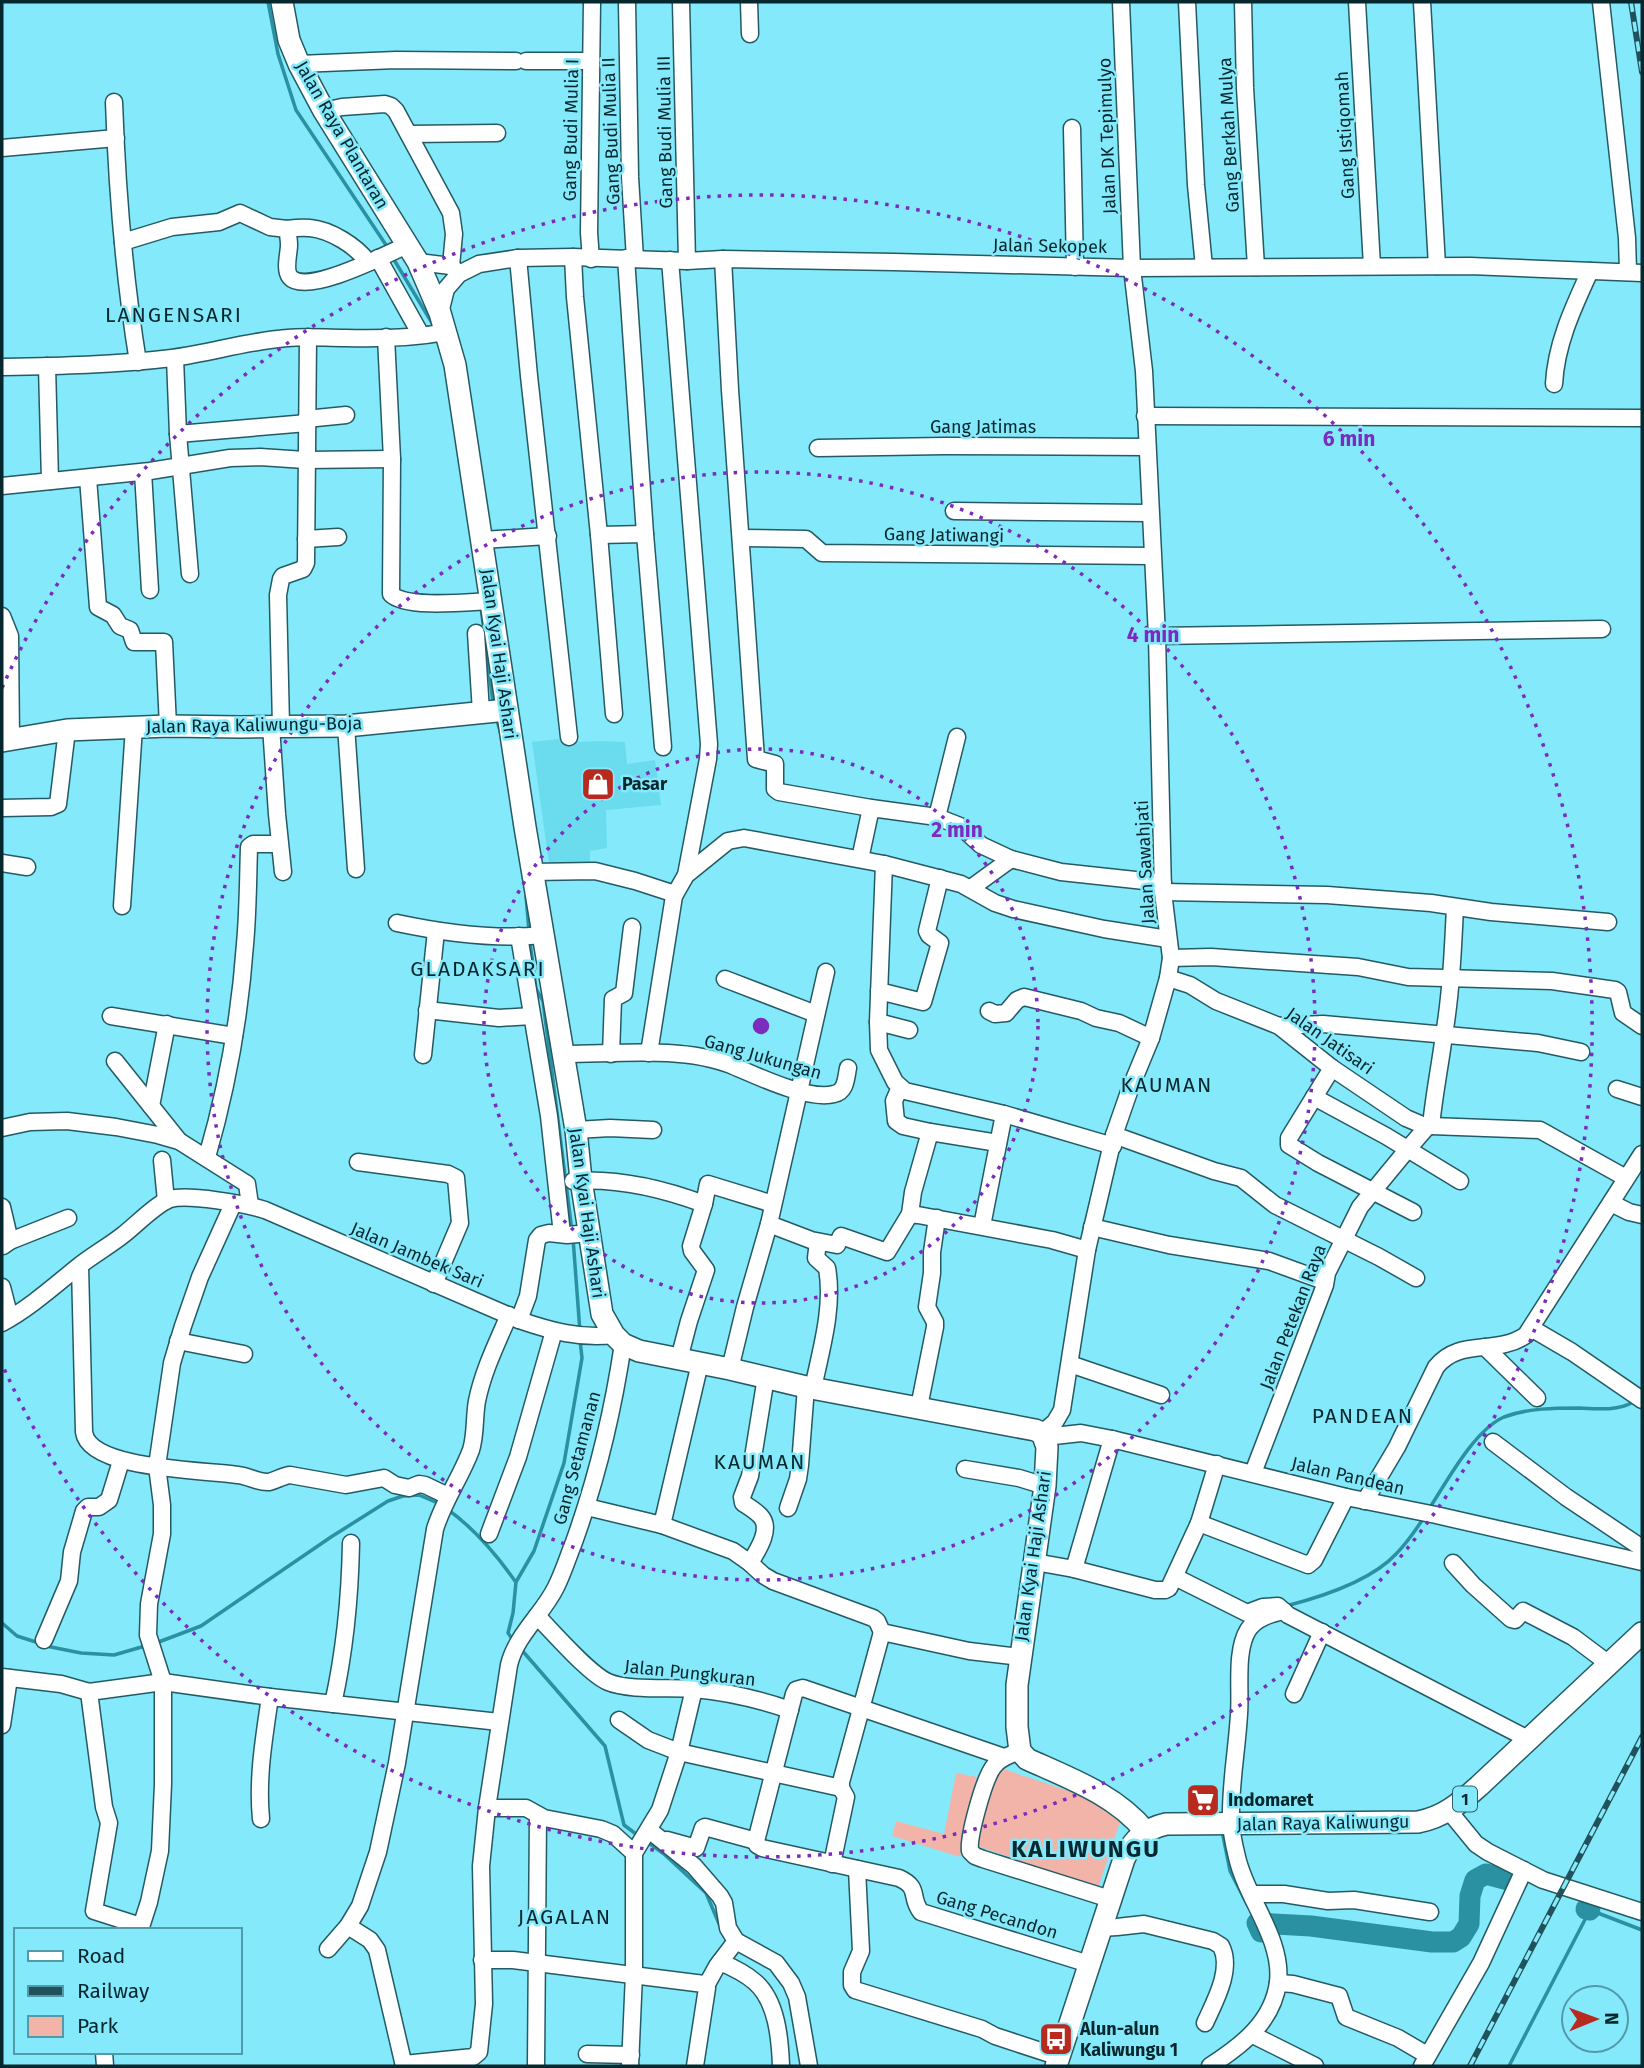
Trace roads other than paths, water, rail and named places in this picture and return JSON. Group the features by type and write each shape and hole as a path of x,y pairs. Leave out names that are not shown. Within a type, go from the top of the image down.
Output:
{"main road":[{"name":"Jalan Raya Plantaran","path":"282,2 289,40 299,64 324,111 391,256 433,330"},
{"name":"Jalan Kyai Haji Ashari","path":"433,330 460,390 482,540 479,574 484,601 492,711 532,872 529,936 564,1054 559,1090 572,1129 578,1181 576,1234 602,1314 618,1339"},
{"name":"Jalan Raya Kaliwungu-Boja","path":"6,741 67,730 168,726 346,726 492,711"},
{"path":"618,1339 639,1351 1035,1430 1043,1435"},
{"name":"Jalan Kyai Haji Ashari","path":"1012,1754 1017,1727 1020,1657 1045,1486 1047,1447 1043,1435"},
{"name":"Jalan Raya Kaliwungu","path":"1145,1831 1166,1824 1430,1820 1449,1811 1479,1786 1642,1633"},
{"path":"1012,1754 1104,1796 1120,1806 1145,1831 1130,1846 1110,1899 1058,2062"}],"street":[{"name":"Gang Budi Mulia I","path":"591,258 592,2"},
{"name":"Gang Budi Mulia II","path":"626,2 630,258 645,534 663,747"},
{"name":"Gang Budi Mulia III","path":"681,2 679,261 709,736 708,760 685,875"},
{"path":"749,2 750,34"},
{"name":"Jalan DK Tepimulyo","path":"1121,2 1132,268"},
{"path":"1187,2 1196,185 1204,267"},
{"name":"Gang Berkah Mulya","path":"1243,2 1245,88 1256,256"},
{"name":"Gang Istiqomah","path":"1357,2 1372,265"},
{"path":"1422,2 1437,266"},
{"path":"1601,2 1632,267"},
{"path":"299,64 396,60 590,61"},
{"path":"114,102 123,242 138,362"},
{"path":"324,111 342,107 385,104 391,106 409,134 450,213 454,234 455,270 433,330"},
{"path":"1072,128 1075,267"},
{"path":"409,134 497,132"},
{"path":"2,148 116,138"},
{"path":"123,242 172,227 219,222 240,213 270,227 307,228 327,233 361,252 455,270"},
{"path":"287,229 290,242 288,272 294,280 307,283 332,278 391,256"},
{"path":"391,256 433,330"},
{"name":"Jalan Sekopek","path":"455,270 518,258 573,257 1132,268 1204,267 1256,256 1372,265 1590,271 1632,267"},
{"path":"573,257 614,714"},
{"path":"518,258 569,737"},
{"path":"723,260 756,759 775,764 775,789 779,792 937,817 960,826 981,845 1011,859 1061,872 1163,888 1327,895 1608,922"},
{"name":"Jalan Sawahjati","path":"1043,1435 1062,1410 1092,1227 1130,1089 1151,1038 1171,958 1163,888 1157,636 1144,371 1132,268"},
{"path":"1555,384 1555,363 1560,343 1590,271"},
{"path":"2,367 138,362 175,358 264,340 386,337 433,330"},
{"path":"283,873 279,844 276,726 278,595 283,576 305,566 307,337"},
{"path":"386,337 392,459 390,592 392,597 413,604 484,601"},
{"path":"175,358 178,435 190,575"},
{"path":"47,366 50,481"},
{"path":"178,435 346,415"},
{"path":"1146,416 1640,418"},
{"name":"Gang Jatimas","path":"818,448 1147,447"},
{"path":"2,486 143,472 230,458 392,459"},
{"path":"143,472 150,590"},
{"path":"88,478 98,607 113,615 120,626 130,629 134,642 163,642 168,726"},
{"path":"954,511 1150,513"},
{"path":"599,535 645,534"},
{"path":"482,540 548,536"},
{"path":"306,539 338,537"},
{"name":"Gang Jatiwangi","path":"741,538 806,539 822,553 1152,556"},
{"path":"2,616 10,636 6,741"},
{"path":"1157,636 1602,629"},
{"path":"476,633 489,663"},
{"path":"346,726 356,869"},
{"path":"122,906 134,727"},
{"path":"2,808 51,807 58,804 67,730"},
{"path":"937,817 957,737"},
{"path":"860,859 871,807"},
{"path":"649,1054 675,894 685,875 728,841 744,838 884,863 971,888 995,903 1013,909 1104,929 1168,939"},
{"path":"207,1157 224,1093 234,1036 245,944 249,847 253,844 279,844"},
{"path":"971,888 1011,859"},
{"path":"2,863 27,867"},
{"path":"884,863 879,1050 890,1075 905,1091 1114,1141 1241,1178 1276,1206 1416,1278"},
{"path":"532,872 596,872 675,894"},
{"path":"879,991 923,1002 940,943 927,932 940,878"},
{"path":"1455,906 1451,977 1429,1126 1540,1129 1626,1178"},
{"path":"328,1949 348,1926 360,1906 378,1852 397,1763 433,1539 445,1502 472,1448 480,1389 494,1350 528,1296 537,1240 545,1234 576,1234 558,1182 549,1116 559,1090 531,1016 529,936 436,931 397,923"},
{"path":"611,1054 613,999 624,993 632,927"},
{"path":"423,1055 436,931"},
{"path":"1171,958 1211,957 1332,965 1408,977 1552,981 1615,990 1620,995 1623,1013 1642,1026"},
{"path":"730,1369 769,1224 826,972"},
{"name":"Jalan Jatisari","path":"1168,978 1190,985 1216,1001 1279,1026 1332,1068 1405,1118 1429,1126"},
{"path":"725,979 816,1014"},
{"path":"989,1011 995,1014 1006,1013 1017,1000 1024,997 1119,1023 1151,1038"},
{"path":"427,1010 505,1019 531,1016"},
{"path":"111,1016 234,1036"},
{"path":"878,1022 909,1030"},
{"path":"151,1106 167,1024"},
{"path":"1279,1026 1323,1024 1538,1043 1581,1052"},
{"name":"Gang Jukungan","path":"564,1054 699,1057 717,1060 766,1080 821,1095 837,1094 845,1086 848,1068"},
{"path":"115,1061 180,1141"},
{"path":"1332,1068 1289,1138 1289,1145 1413,1212"},
{"path":"900,1087 894,1101 896,1121 903,1126 998,1143"},
{"path":"1617,1089 1642,1097"},
{"path":"1314,1097 1460,1181"},
{"path":"982,1226 1004,1114"},
{"path":"549,1116 572,1129 653,1130"},
{"path":"2,1128 30,1122 67,1121 116,1127 180,1141 247,1184 242,1205 200,1277 178,1341 172,1363 157,1466 162,1505 162,1534 149,1604 148,1635 163,1682 163,1784 160,1851 149,1902 140,1928 94,1911 109,1823 104,1807 89,1692"},
{"name":"Jalan Petekan Raya","path":"1253,1473 1325,1285 1324,1281 1360,1208 1429,1126"},
{"path":"553,1148 572,1129"},
{"path":"769,1224 818,1242 837,1245 841,1236 887,1252 910,1214 913,1192 930,1132"},
{"path":"1365,1501 1396,1447 1436,1367 1449,1354 1466,1349 1507,1345 1518,1340 1531,1328 1642,1154"},
{"path":"2,1287 6,1320 35,1302 124,1234 166,1200 162,1160"},
{"path":"358,1162 448,1174 456,1178 460,1223 434,1283"},
{"path":"558,1182 578,1181 645,1188 705,1204"},
{"path":"679,1359 706,1270 691,1248 705,1204 708,1184 773,1204"},
{"name":"Jalan Jambek Sari","path":"166,1200 188,1198 265,1210 514,1317 554,1331 618,1339"},
{"path":"1611,1203 1642,1215"},
{"path":"2,1207 6,1244 68,1218"},
{"path":"910,1214 1052,1240 1087,1250"},
{"path":"919,1407 935,1327 927,1307 937,1218"},
{"path":"1092,1227 1169,1245 1269,1261 1324,1281"},
{"path":"788,1508 799,1472 809,1387 825,1330 828,1273 826,1266 816,1259 818,1242"},
{"path":"80,1266 85,1438 100,1453 121,1461 240,1475 268,1482 290,1475 346,1485 384,1478 395,1485 409,1488 425,1485 445,1502"},
{"path":"1531,1328 1638,1392"},
{"path":"489,1534 518,1457 554,1331"},
{"name":"Gang Setamanan","path":"404,2065 473,2057 479,2052 484,2004 481,1866 486,1808 511,1657 557,1586 587,1507 617,1382 618,1339"},
{"path":"178,1341 244,1354"},
{"path":"1485,1348 1537,1398"},
{"path":"662,1525 700,1363"},
{"path":"1070,1364 1161,1395"},
{"path":"750,1563 762,1540 765,1525 761,1517 743,1503 742,1497 750,1476 766,1377"},
{"name":"Jalan Pandean","path":"1043,1435 1081,1433 1112,1439 1346,1497 1642,1562"},
{"path":"1073,1569 1112,1439"},
{"path":"1493,1442 1566,1497 1642,1548"},
{"path":"44,1640 69,1580 72,1552 84,1511 88,1507 99,1507 109,1500 121,1461"},
{"path":"1035,1562 1161,1591 1169,1588 1199,1523 1217,1464"},
{"path":"965,1469 1019,1478 1045,1486"},
{"path":"1199,1523 1308,1565 1314,1560 1346,1497"},
{"path":"587,1507 662,1525 733,1551 773,1581 877,1620 882,1632 841,1788"},
{"path":"333,1704 346,1632 351,1543"},
{"path":"1453,1563 1512,1620 1523,1611 1573,1637 1609,1664"},
{"path":"1175,1577 1247,1613 1263,1606 1281,1608 1322,1633 1528,1740"},
{"path":"1210,2066 1253,2035 1273,2001 1278,1983 1277,1955 1225,1824 1239,1716 1242,1646 1255,1621 1281,1608"},
{"name":"Jalan Pungkuran","path":"537,1616 592,1671 610,1683 738,1694 790,1710"},
{"path":"882,1632 1020,1657"},
{"path":"1294,1694 1322,1633"},
{"path":"2,1725 5,1678 53,1683 89,1692 163,1682 270,1697 499,1722"},
{"path":"756,1841 796,1690 803,1688 862,1709 1012,1754"},
{"path":"587,2054 631,2061 636,1851 651,1833 660,1810 679,1752 694,1689"},
{"path":"261,1819 259,1773 270,1697"},
{"path":"619,1720 648,1740 679,1752 841,1788 846,1797 832,1864"},
{"path":"1012,1754 998,1760 988,1774 972,1830 970,1851 983,1859 1110,1899"},
{"path":"486,1808 526,1808 538,1815 601,1829 613,1834 636,1851"},
{"path":"1449,1811 1476,1843 1543,1880 1642,1912"},
{"path":"536,2066 538,1815"},
{"name":"Gang Pecandon","path":"651,1833 696,1848 705,1828 756,1841 762,1848 906,1881 915,1891 916,1904 921,1912 1089,1964"},
{"path":"651,1833 694,1866 724,1903 728,1951 706,1986 695,2066"},
{"path":"857,1869 861,1951 852,1972 852,1985 855,1990 982,2029 1058,2062"},
{"path":"1278,1983 1293,1984 1339,1996 1346,2017 1398,2038 1425,2061 1481,1963 1524,1870"},
{"path":"1252,1894 1284,1894 1328,1901 1354,1900 1430,1912"},
{"path":"1100,1928 1144,1924 1221,1945 1225,1966 1217,1997 1205,2023"},
{"path":"348,1926 370,1940 377,1950 404,2065"},
{"path":"728,1951 765,1994 775,2020 781,2066"},
{"path":"728,1951 776,1963 791,1983 797,1997 809,2066"},
{"path":"482,1960 513,1960 634,1974 698,1982 706,1986"},
{"path":"1253,2035 1315,2066"}],"waterway":[{"path":"268,2 278,54 296,110 388,248"},
{"path":"393,258 432,323"},
{"path":"481,607 493,703"},
{"path":"496,717 501,734"},
{"path":"526,896 529,931"},
{"path":"530,942 536,989 543,1001 572,1231"},
{"path":"573,1238 580,1332"},
{"path":"513,1640 508,1633 516,1582 534,1551 564,1463 582,1358 580,1340"},
{"path":"1429,1509 1472,1445 1482,1433 1504,1417 1542,1409 1615,1408 1633,1402"},
{"path":"156,1643 201,1626 388,1501 419,1495 440,1504"},
{"path":"447,1509 484,1542 515,1581"},
{"path":"1286,1606 1330,1593 1386,1564 1423,1519"},
{"path":"2,1623 17,1636 39,1643"},
{"path":"46,1646 81,1653 114,1655 145,1646"},
{"path":"520,1648 605,1746 624,1825 640,1837"},
{"path":"1222,1831 1230,1871 1248,1906"},
{"path":"646,1841 706,1893 720,1926"},
{"path":"1261,1932 1257,1923 1311,1926 1432,1942 1453,1942 1461,1937 1469,1924 1470,1896 1475,1880 1486,1874 1512,1881"},
{"path":"1586,1909 1590,1910"},
{"path":"1509,2066 1590,1910 1642,1930"}],"railway":[{"path":"1631,2 1642,72"},
{"path":"1470,2066 1642,1737"}],"place":[{"name":"Pasar","path":"598,784"},
{"name":"Indomaret","path":"1203,1800"},
{"name":"Alun-alun Kaliwungu 1","path":"1056,2039"}],"district":[{"name":"LANGENSARI","path":"174,315"},
{"name":"GLADAKSARI","path":"478,969"},
{"name":"KAUMAN","path":"1167,1085"},
{"name":"PANDEAN","path":"1363,1416"},
{"name":"KAUMAN","path":"760,1462"},
{"name":"KALIWUNGU","path":"1086,1849"},
{"name":"JAGALAN","path":"565,1917"}]}
